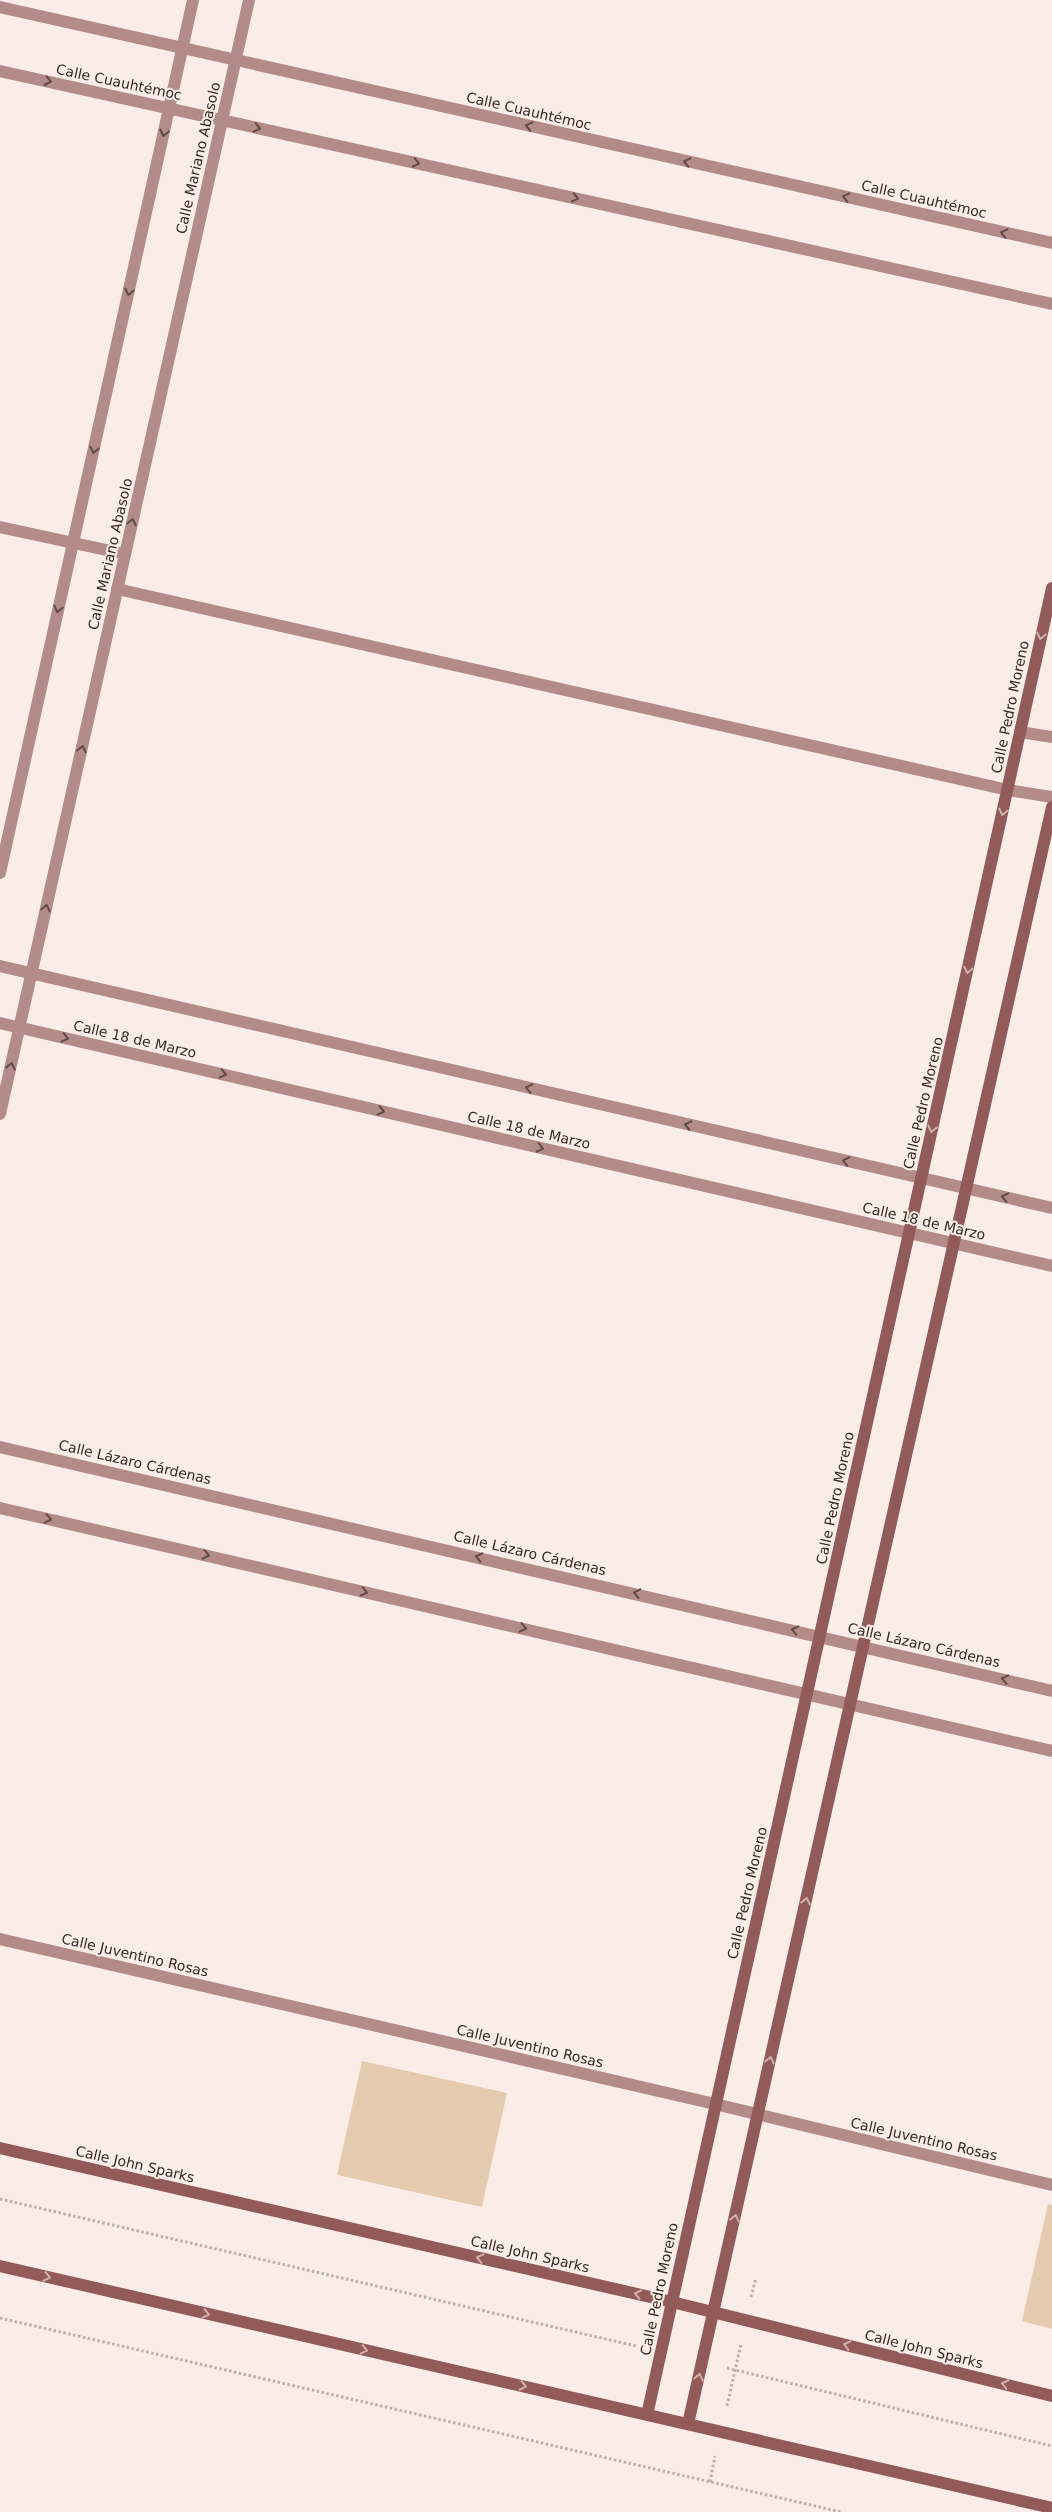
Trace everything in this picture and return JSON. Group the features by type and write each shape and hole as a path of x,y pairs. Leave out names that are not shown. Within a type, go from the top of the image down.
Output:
{"main road":[{"name":"Calle Pedro Moreno","path":"647,2415 1052,588"},
{"path":"688,2424 1052,807"},
{"name":"Calle John Sparks","path":"0,2148 672,2302 1052,2396"},
{"path":"0,2266 1052,2508"}],"street":[{"path":"0,873 193,0"},
{"name":"Calle Mariano Abasolo","path":"0,1114 249,0"},
{"name":"Calle Cuauhtémoc","path":"0,7 1052,243"},
{"name":"Calle Cuauhtémoc","path":"0,71 1052,304"},
{"path":"0,527 125,554"},
{"path":"118,589 1008,790 1052,798"},
{"path":"1020,732 1052,737"},
{"path":"0,966 1052,1208"},
{"name":"Calle 18 de Marzo","path":"0,1023 1052,1266"},
{"name":"Calle Lázaro Cárdenas","path":"0,1447 820,1635 1052,1691"},
{"path":"0,1508 1052,1751"},
{"name":"Calle Juventino Rosas","path":"0,1940 716,2104 1052,2185"}],"path":[{"path":"0,2199 661,2352"},
{"path":"710,2482 756,2278"},
{"path":"0,2318 841,2512"},
{"path":"702,2363 1052,2446"}],"building":[{"path":"362,2061 507,2093 482,2207 337,2175"},
{"path":"1048,2204 1052,2205 1052,2329 1022,2321"}]}
